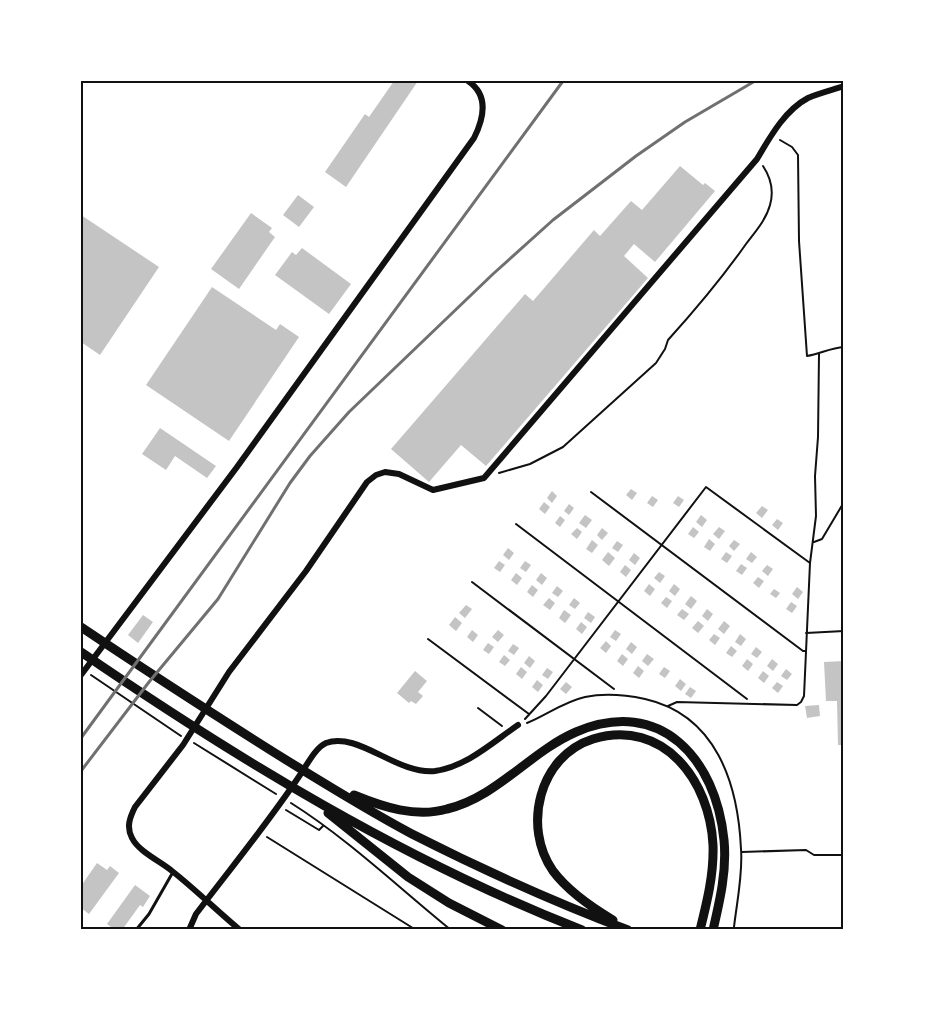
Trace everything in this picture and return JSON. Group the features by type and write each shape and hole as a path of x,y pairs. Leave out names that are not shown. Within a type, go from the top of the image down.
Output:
{"highway":[{"path":"81,627 321,782 411,833 496,875 629,930"},
{"path":"81,652 169,712 312,800 493,893 582,930"},
{"path":"321,782 386,807 410,812 437,811 464,804 479,796 558,742 575,733 610,722 638,724 654,728 670,735 686,747 697,760 706,774 721,816 724,868 722,894 713,930"},
{"path":"629,930 598,911 565,884 553,870 538,837 537,814 540,794 547,778 559,761 575,748 593,739 618,735 638,737 671,752 687,766 695,780 709,819 713,843 713,867 700,930"},
{"path":"312,800 408,877 449,903 502,930"}],"street":[{"path":"81,675 237,467 474,138 482,122 483,110 481,96 471,83"},
{"path":"240,930 173,872 136,845 131,837 130,819 135,807 183,745 229,672 306,571 367,482 385,472 399,474 433,490 484,478 758,159 771,135 794,108 808,98 844,86"},
{"path":"189,930 196,914 280,806 317,750 326,744 342,741 356,744 410,769 436,771 465,760 518,725"}],"lane":[{"path":"136,930 149,914 173,872"}],"path":[{"path":"771,135 792,147 798,155 799,241 807,356 819,354 826,349 844,346"},
{"path":"498,473 530,464 563,447 656,363 668,340 718,282 765,219 773,192 765,167 758,159"},
{"path":"668,706 677,702 797,705 804,696 810,563 816,516 819,354"},
{"path":"518,725 574,659 706,487 810,563"},
{"path":"591,492 802,651 806,651"},
{"path":"814,542 822,539 844,502"},
{"path":"516,525 747,699"},
{"path":"472,582 614,688"},
{"path":"806,633 844,631"},
{"path":"428,639 529,714"},
{"path":"478,708 509,731"},
{"path":"293,805 323,826 451,930"},
{"path":"286,810 319,830 323,826"},
{"path":"259,833 416,930"},
{"path":"742,852 806,850 814,855 844,855"}],"building":[{"path":"394,81 418,81 346,187 325,172 365,114 369,117"},
{"path":"680,166 703,185 705,183 715,191 655,262 634,244 624,256 648,278 486,466 461,445 429,482 391,449 525,294 533,301 594,230 600,236 631,201 642,210"},
{"path":"298,195 314,207 299,227 283,215"},
{"path":"251,213 272,228 269,232 275,237 239,289 211,269"},
{"path":"81,215 159,267 100,355 81,342"},
{"path":"302,248 351,284 329,314 275,275 292,252 296,255"},
{"path":"212,287 276,330 280,324 299,337 229,441 146,385"},
{"path":"160,428 216,466 207,478 175,456 166,470 142,454"},
{"path":"631,489 637,493 632,500 626,495"},
{"path":"552,491 557,496 552,503 547,498"},
{"path":"652,496 658,500 653,507 647,503"},
{"path":"678,496 684,500 679,507 673,503"},
{"path":"544,502 550,507 545,514 539,509"},
{"path":"569,504 574,508 569,515 564,511"},
{"path":"762,506 768,510 762,518 756,513"},
{"path":"585,515 592,520 586,528 579,523"},
{"path":"701,515 707,520 702,527 696,522"},
{"path":"560,516 565,520 560,527 555,523"},
{"path":"777,519 783,523 778,530 772,525"},
{"path":"693,527 699,532 694,538 688,534"},
{"path":"719,527 725,531 719,539 713,534"},
{"path":"577,528 582,532 577,539 571,534"},
{"path":"602,528 608,533 602,540 597,535"},
{"path":"709,539 715,544 710,551 704,547"},
{"path":"592,540 598,545 592,553 586,549"},
{"path":"734,540 740,544 734,551 729,546"},
{"path":"617,541 623,545 618,552 612,548"},
{"path":"508,548 514,553 509,560 503,555"},
{"path":"608,552 615,558 609,566 602,560"},
{"path":"726,552 732,556 727,563 721,559"},
{"path":"751,552 757,557 752,563 746,559"},
{"path":"634,553 640,558 635,565 629,560"},
{"path":"499,561 505,565 500,572 494,568"},
{"path":"525,561 531,565 526,572 520,568"},
{"path":"741,564 747,568 742,575 736,571"},
{"path":"625,565 631,570 626,577 620,572"},
{"path":"767,565 773,569 768,576 762,571"},
{"path":"659,572 665,576 660,583 654,578"},
{"path":"516,573 522,578 517,585 511,580"},
{"path":"541,573 547,578 542,585 536,580"},
{"path":"758,577 764,581 759,588 753,583"},
{"path":"649,584 655,589 650,596 644,591"},
{"path":"674,584 680,589 675,596 669,591"},
{"path":"532,585 538,590 533,597 527,592"},
{"path":"557,586 563,591 558,597 552,593"},
{"path":"797,587 803,592 798,599 792,594"},
{"path":"774,589 780,593 776,598 770,594"},
{"path":"691,596 697,601 691,609 685,604"},
{"path":"666,597 672,601 667,608 661,603"},
{"path":"549,598 555,603 550,610 543,605"},
{"path":"574,598 580,603 575,609 569,605"},
{"path":"791,602 797,606 792,613 786,609"},
{"path":"466,605 472,609 465,618 459,613"},
{"path":"682,609 689,614 684,620 677,615"},
{"path":"707,609 713,614 708,621 702,616"},
{"path":"564,610 571,615 565,623 559,618"},
{"path":"588,612 595,617 591,623 584,618"},
{"path":"143,615 153,622 138,643 128,635"},
{"path":"455,617 462,623 456,631 449,625"},
{"path":"698,621 704,626 698,633 692,628"},
{"path":"724,621 730,626 724,634 718,629"},
{"path":"581,622 587,627 582,634 576,629"},
{"path":"472,630 478,635 473,642 467,637"},
{"path":"498,630 504,635 498,642 492,637"},
{"path":"615,630 621,634 616,641 610,637"},
{"path":"714,634 720,638 715,645 709,640"},
{"path":"740,634 746,639 741,646 735,642"},
{"path":"606,641 611,646 606,653 600,648"},
{"path":"631,642 637,647 632,654 626,649"},
{"path":"488,643 494,647 489,654 483,650"},
{"path":"513,644 519,648 514,655 508,651"},
{"path":"731,646 737,651 732,657 726,653"},
{"path":"756,647 762,652 757,658 751,654"},
{"path":"622,654 628,659 623,666 617,661"},
{"path":"647,654 654,659 648,666 642,661"},
{"path":"504,655 510,660 505,666 499,662"},
{"path":"529,656 535,661 530,668 524,663"},
{"path":"747,659 753,664 748,671 742,666"},
{"path":"772,659 778,664 773,671 767,666"},
{"path":"844,661 844,745 838,745 837,701 826,701 824,662"},
{"path":"638,666 644,671 639,678 633,673"},
{"path":"521,667 527,672 522,679 516,674"},
{"path":"664,667 670,671 665,678 659,674"},
{"path":"547,668 553,672 548,679 542,675"},
{"path":"786,669 792,674 787,680 781,676"},
{"path":"415,671 427,681 418,692 423,696 416,704 411,701 409,703 397,693"},
{"path":"763,671 769,676 764,683 758,678"},
{"path":"680,679 686,684 681,691 675,686"},
{"path":"537,680 543,685 538,692 532,687"},
{"path":"566,682 572,687 566,694 560,689"},
{"path":"777,682 783,686 778,693 772,688"},
{"path":"690,687 696,691 691,698 685,694"},
{"path":"819,705 820,716 807,718 805,706"},
{"path":"97,863 107,870 110,866 119,873 89,914 81,908 81,886"},
{"path":"135,885 150,896 143,907 140,905 122,930 115,930 107,924"}],"railway":[{"path":"81,738 563,81"},
{"path":"81,771 149,682 218,599 290,483 310,456 349,412 553,220 636,156 685,122 755,81"}]}
